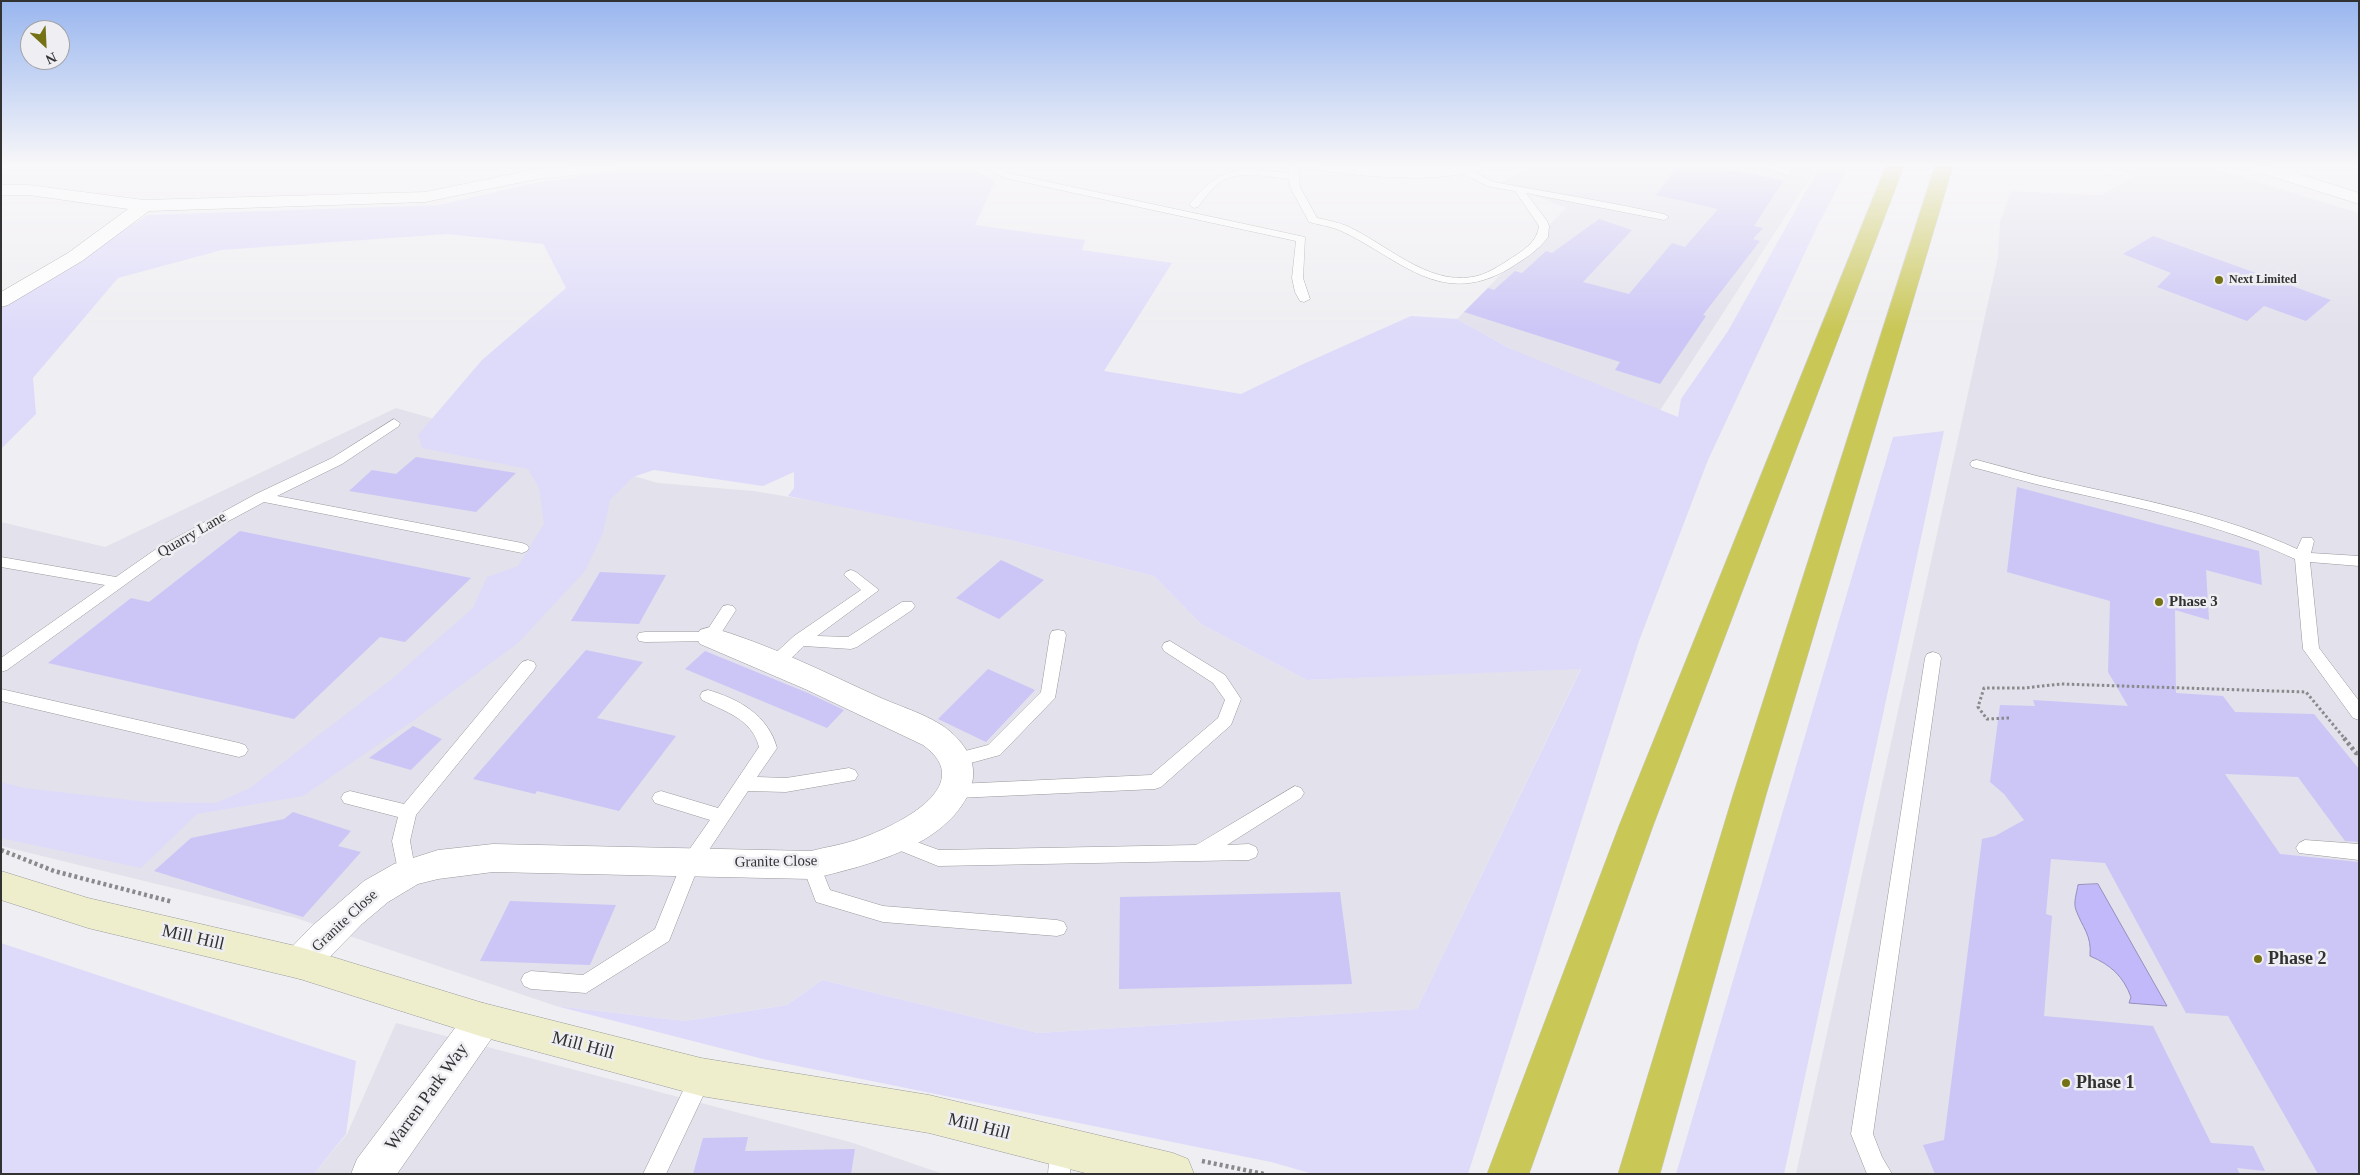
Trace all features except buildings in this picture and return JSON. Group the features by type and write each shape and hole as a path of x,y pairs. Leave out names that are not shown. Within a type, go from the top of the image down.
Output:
{"highway":[{"path":"1508,1174 1636,826 1873,221"},
{"path":"1639,1174 1676,1042 1760,763 1927,221"}],"main road":[{"name":"Mill Hill","path":"1,885 88,913 300,963 483,1020 701,1077 929,1114 1060,1160 1173,1174"}],"street":[{"path":"1,301 75,257 124,221"},
{"path":"710,637 776,662 912,724 947,746 957,775"},
{"name":"Granite Close","path":"300,963 376,890 407,874 444,863 493,858 811,865 860,853 909,832 945,806 957,775"},
{"name":"Warren Park Way","path":"372,1174 483,1020"}],"lane":[{"path":"1221,221 1301,239 1297,280 1298,290 1304,299"},
{"path":"1316,221 1341,228 1406,263 1435,276 1456,281 1471,281 1494,273 1523,256 1543,237 1544,226 1542,221"},
{"name":"Quarry Lane","path":"1,666 164,550 261,498 337,461 394,423"},
{"path":"1978,464 2056,485 2116,497 2239,531 2266,540 2302,557 2359,561"},
{"path":"261,498 522,548"},
{"path":"2307,541 2302,557 2311,649 2359,714"},
{"path":"1,562 118,582"},
{"path":"776,662 800,640 871,590 851,574"},
{"path":"800,640 851,643 907,606"},
{"path":"645,637 710,637 728,610"},
{"path":"957,775 994,750 1049,694 1058,635"},
{"path":"957,775 1155,782 1225,720 1233,699 1219,679 1170,647"},
{"path":"1881,1174 1874,1166 1862,1134 1933,658"},
{"path":"407,874 401,841 408,812 528,666"},
{"path":"1,695 239,750"},
{"path":"532,980 586,984 662,935 691,862 768,748 766,734 753,718 708,696"},
{"path":"743,784 786,784 849,776"},
{"path":"1200,853 1295,793"},
{"path":"350,798 408,812"},
{"path":"661,798 722,816"},
{"path":"890,839 938,858 1249,852"},
{"path":"2305,848 2359,852"},
{"path":"811,865 822,896 883,914 1057,928"},
{"path":"654,1174 701,1077"}],"path":[{"path":"2009,718 1987,719 1978,707 1984,688 2024,688 2061,684 2306,692 2356,753 2359,753"}],"shaded area":[{"path":"138,221 977,221 975,225 1085,240 1082,250 1172,263 1104,371 1241,394 1411,316 1457,319 1511,349 1678,417 1681,399 1728,331 1789,221 1820,221 1708,460 1639,641 1468,1174 1313,1174 1271,1162 763,1059 556,1006 685,1021 787,1005 822,980 1038,1033 1417,1009 1581,669 1307,680 1201,624 1154,576 1010,540 788,496 794,488 794,472 763,486 654,470 633,477 610,500 603,533 585,571 518,643 414,720 303,796 197,814 141,868 1,838 1,782 24,788 148,802 216,803 250,788 393,678 473,608 487,577 518,566 544,524 539,488 528,469 422,448 418,435 482,360 566,288 543,244 447,234 222,250 118,278 33,378 36,414 1,449 1,305"},
{"path":"1553,221 1783,221 1650,426 1457,319"},
{"path":"2359,221 2359,1174 1796,1174 1998,257 2000,222"},
{"path":"396,408 658,483 753,491 864,509 1010,540 1154,576 1201,624 1307,680 1581,668 1417,1009 1038,1033 822,980 787,1005 685,1021 556,1006 296,918 1,846 1,522 105,547"},
{"path":"1944,431 1784,1174 1676,1174 1893,437"},
{"path":"2098,884 2167,1006 2129,1003 2131,997 2120,977 2110,967 2090,956 2090,942 2076,910 2075,901 2078,885"},
{"path":"1,943 356,1061 346,1134 314,1174 1,1174"},
{"path":"396,1023 850,1142 943,1174 314,1174 347,1134"}],"place":[{"name":"Next Limited","path":"2219,280"},
{"name":"Phase 3","path":"2159,602"},
{"name":"Phase 2","path":"2258,959"},
{"name":"Phase 1","path":"2066,1083"}]}
